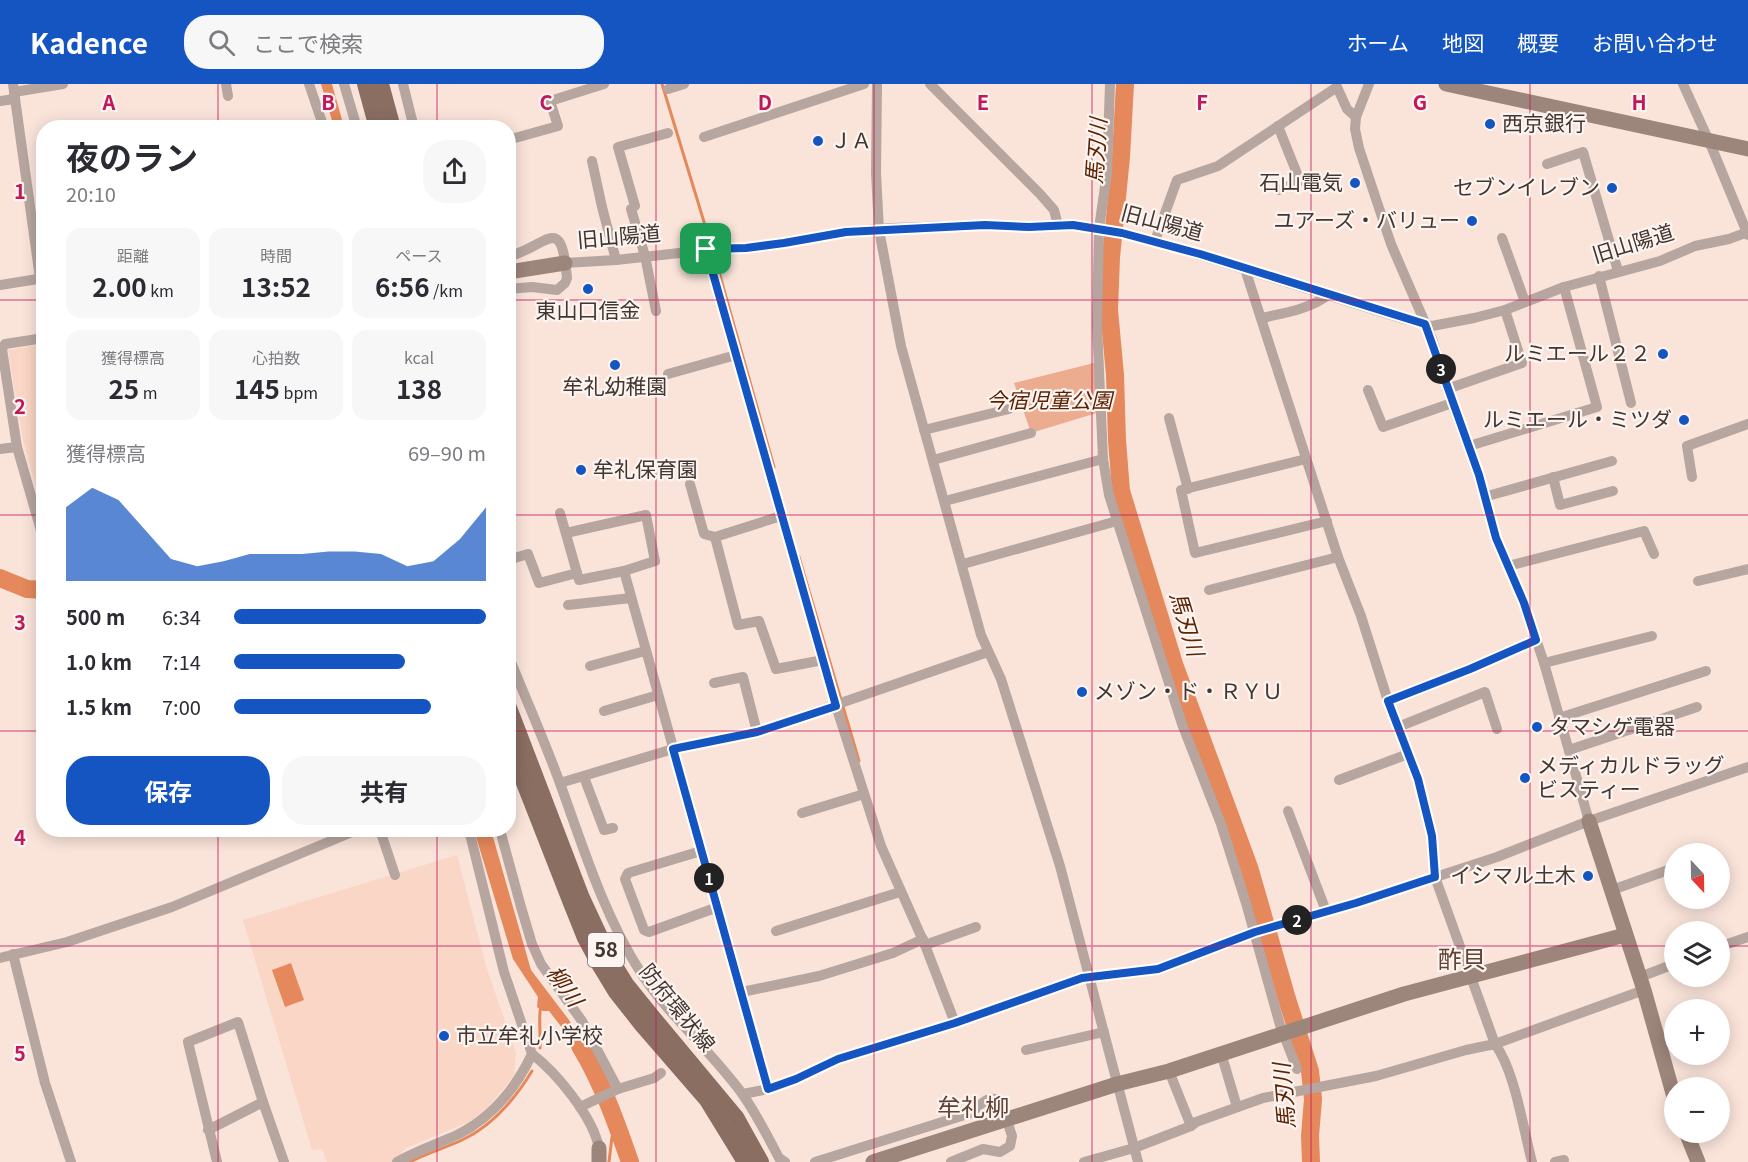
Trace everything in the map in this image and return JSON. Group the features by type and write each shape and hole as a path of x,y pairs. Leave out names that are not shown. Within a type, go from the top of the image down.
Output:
{"main road":[{"path":"365,84 375,120"},
{"path":"381,84 391,120"},
{"name":"防府環状線","path":"516,726 582,898 610,958 626,984 651,1016 736,1117 761,1162"},
{"name":"防府環状線","path":"516,763 574,912 615,992 707,1100 745,1162"}],"street":[{"path":"0,101 14,92 63,84"},
{"path":"226,84 228,96"},
{"path":"309,84 321,120"},
{"path":"345,84 355,120"},
{"path":"403,84 412,120"},
{"path":"516,138 558,126 550,101 604,84"},
{"path":"668,89 684,84"},
{"path":"704,137 864,84"},
{"path":"878,84 876,173 879,230 901,346 981,635 1001,679 1060,866 1138,1162"},
{"path":"930,84 1040,194 1054,210 1058,225"},
{"path":"1110,84 1097,325 1103,459 1109,495 1182,724 1221,824 1297,1069"},
{"path":"1369,84 1356,117 1355,129 1359,148 1379,212 1425,324 1469,446 1496,538 1524,603 1544,663 1589,821 1642,983 1668,1077"},
{"path":"1446,84 1748,149"},
{"path":"1683,84 1748,233"},
{"path":"1155,241 1177,180 1218,166 1337,87 1347,109 1356,117"},
{"path":"14,92 36,238"},
{"path":"1278,126 1300,181 1279,190"},
{"path":"656,311 645,256 631,209 635,206 618,147 668,132"},
{"path":"1547,164 1584,152 1618,271"},
{"path":"592,161 616,260"},
{"name":"旧山陽道","path":"516,271 566,263 616,260 706,249 746,248 846,232 891,228 1073,225 1155,241 1432,326 1505,310 1564,287 1660,261 1695,246 1748,233"},
{"path":"516,255 553,237 563,246 567,278 557,290 532,287 516,288"},
{"path":"1502,238 1525,302"},
{"path":"706,249 836,706 864,794 881,846 924,942 955,1023"},
{"path":"1245,269 1338,557 1418,779 1432,836 1435,877 1495,1044 1512,1081 1532,1162"},
{"path":"1599,276 1631,403"},
{"path":"0,285 36,279"},
{"path":"1469,446 1598,407 1564,287"},
{"path":"1262,318 1292,312 1321,301 1328,295"},
{"path":"1447,389 1522,363 1505,310"},
{"path":"36,339 5,344 2,349 17,447 36,513"},
{"path":"668,374 736,355"},
{"path":"1368,390 1383,427 1452,403"},
{"path":"924,430 1009,409"},
{"path":"1169,418 1188,489"},
{"path":"1692,477 1687,446 1748,424"},
{"path":"933,460 1031,433"},
{"path":"0,449 17,447"},
{"path":"945,501 1103,459"},
{"path":"1306,459 1181,490 1195,553 1327,521"},
{"path":"1484,497 1611,460"},
{"path":"1553,477 1560,505 1613,491"},
{"path":"690,484 704,534 715,537 781,516"},
{"path":"560,513 579,580 624,571 655,561 646,514 566,533"},
{"path":"963,564 1117,521"},
{"path":"1509,566 1644,531 1654,554"},
{"path":"715,537 738,625 759,621 776,669 823,660"},
{"path":"516,558 528,554 539,584 577,573"},
{"path":"1209,590 1338,557"},
{"path":"1698,581 1748,569"},
{"path":"624,571 768,1089"},
{"path":"568,605 631,598"},
{"path":"1544,663 1652,636"},
{"path":"1388,701 1536,640"},
{"path":"590,666 645,651"},
{"path":"560,783 673,749 757,732 988,652"},
{"path":"1559,718 1706,671"},
{"path":"516,675 560,783 593,878 610,916 642,974 743,1094 779,1158 785,1162"},
{"path":"714,683 743,677 757,732"},
{"path":"1398,727 1485,692 1497,729"},
{"path":"604,711 658,695"},
{"path":"1569,750 1697,706"},
{"path":"1339,780 1408,754"},
{"path":"743,1094 768,1089 796,1079 838,1059 955,1023 1082,978 1158,969 1254,932 1356,903 1497,857 1589,821 1748,766"},
{"path":"584,777 604,830 612,828"},
{"path":"802,813 864,794"},
{"path":"1288,811 1326,911"},
{"path":"0,958 84,937 172,907 340,837"},
{"path":"382,837 395,875"},
{"path":"469,837 504,972 532,1054 545,1064 580,1107 593,1129 599,1155"},
{"path":"502,837 532,944 541,964 582,1021 616,1090"},
{"path":"701,851 628,873 625,879 644,930 649,932 718,907"},
{"path":"1612,890 1664,872"},
{"path":"776,931 900,892"},
{"path":"742,992 819,976 976,927"},
{"path":"873,1162 1117,1084 1169,1071 1404,994 1625,935"},
{"path":"1730,943 1748,937"},
{"path":"13,954 45,1083 71,1162"},
{"path":"1084,1162 1134,1148 1238,1107 1305,1089 1376,1076 1495,1044 1642,983 1664,970"},
{"path":"217,1162 188,1042 238,1022 284,1162"},
{"path":"1026,1050 1104,1032"},
{"path":"1221,1053 1238,1107"},
{"path":"397,1162 473,1126 513,1088 532,1054"},
{"path":"1169,1071 1191,1126"},
{"path":"580,1107 595,1098 654,1078 661,1073"},
{"path":"814,1162 971,1113 983,1101 992,1098 1001,1102 1012,1136 1010,1146 1000,1152 983,1149 951,1162"},
{"path":"208,1130 263,1102"},
{"path":"1690,1143 1698,1162"}],"shaded area":[{"path":"321,84 332,84 342,120 332,120"},
{"path":"36,345 36,487 23,440 8,350"},
{"path":"476,837 493,837 531,970 569,1020 587,1050 592,1066 549,1011 543,1011 537,1007 538,997 513,959"},
{"path":"457,855 486,966 516,1053 514,1076 488,1107 471,1121 406,1148 393,1162 327,1162 322,1149 312,1150 243,920"},
{"path":"291,963 304,1000 285,1007 272,970"}],"green space":[{"name":"今宿児童公園","path":"1098,362 1100,412 1031,433 1014,383"}],"waterway":[{"path":"662,84 715,258 774,467"},
{"name":"馬刃川","path":"1125,84 1109,310 1121,491 1174,664 1249,867 1310,1071 1313,1099 1310,1136 1311,1162"},
{"path":"799,557 859,761"},
{"path":"0,578 27,589 36,590"},
{"path":"540,1048 541,1006"},
{"name":"柳川","path":"580,1046 602,1088 630,1162"},
{"path":"410,1162 462,1140 483,1127 518,1092 532,1071"},
{"path":"609,1162 612,1137 618,1127"}],"place":[{"name":"西京銀行","path":"1490,124"},
{"name":"ＪＡ","path":"818,141"},
{"name":"石山電気","path":"1355,183"},
{"name":"セブンイレブン","path":"1612,188"},
{"name":"ユアーズ・バリュー","path":"1472,221"},
{"name":"東山口信金","path":"588,289"},
{"name":"ルミエール２２","path":"1663,354"},
{"name":"牟礼幼稚園","path":"615,365"},
{"name":"ルミエール・ミツダ","path":"1684,420"},
{"name":"牟礼保育園","path":"581,470"},
{"name":"メゾン・ド・ＲＹＵ","path":"1082,692"},
{"name":"タマシゲ電器","path":"1537,727"},
{"name":"メディカルドラッグ ビスティー","path":"1525,778"},
{"name":"イシマル土木","path":"1588,876"},
{"name":"市立牟礼小学校","path":"444,1036"}],"district":[{"name":"酢貝","path":"1462,960"},
{"name":"牟礼柳","path":"973,1108"}],"route":[{"path":"1073,225 1104,229 1155,241 1425,324 1479,475 1496,538 1524,603 1536,640 1388,701 1418,779 1432,836 1435,877 1255,932 1158,969 1082,978 955,1023 838,1059 796,1079 768,1089 673,749 757,732 836,706 706,249 746,248 846,232 891,228 1073,225"}]}
